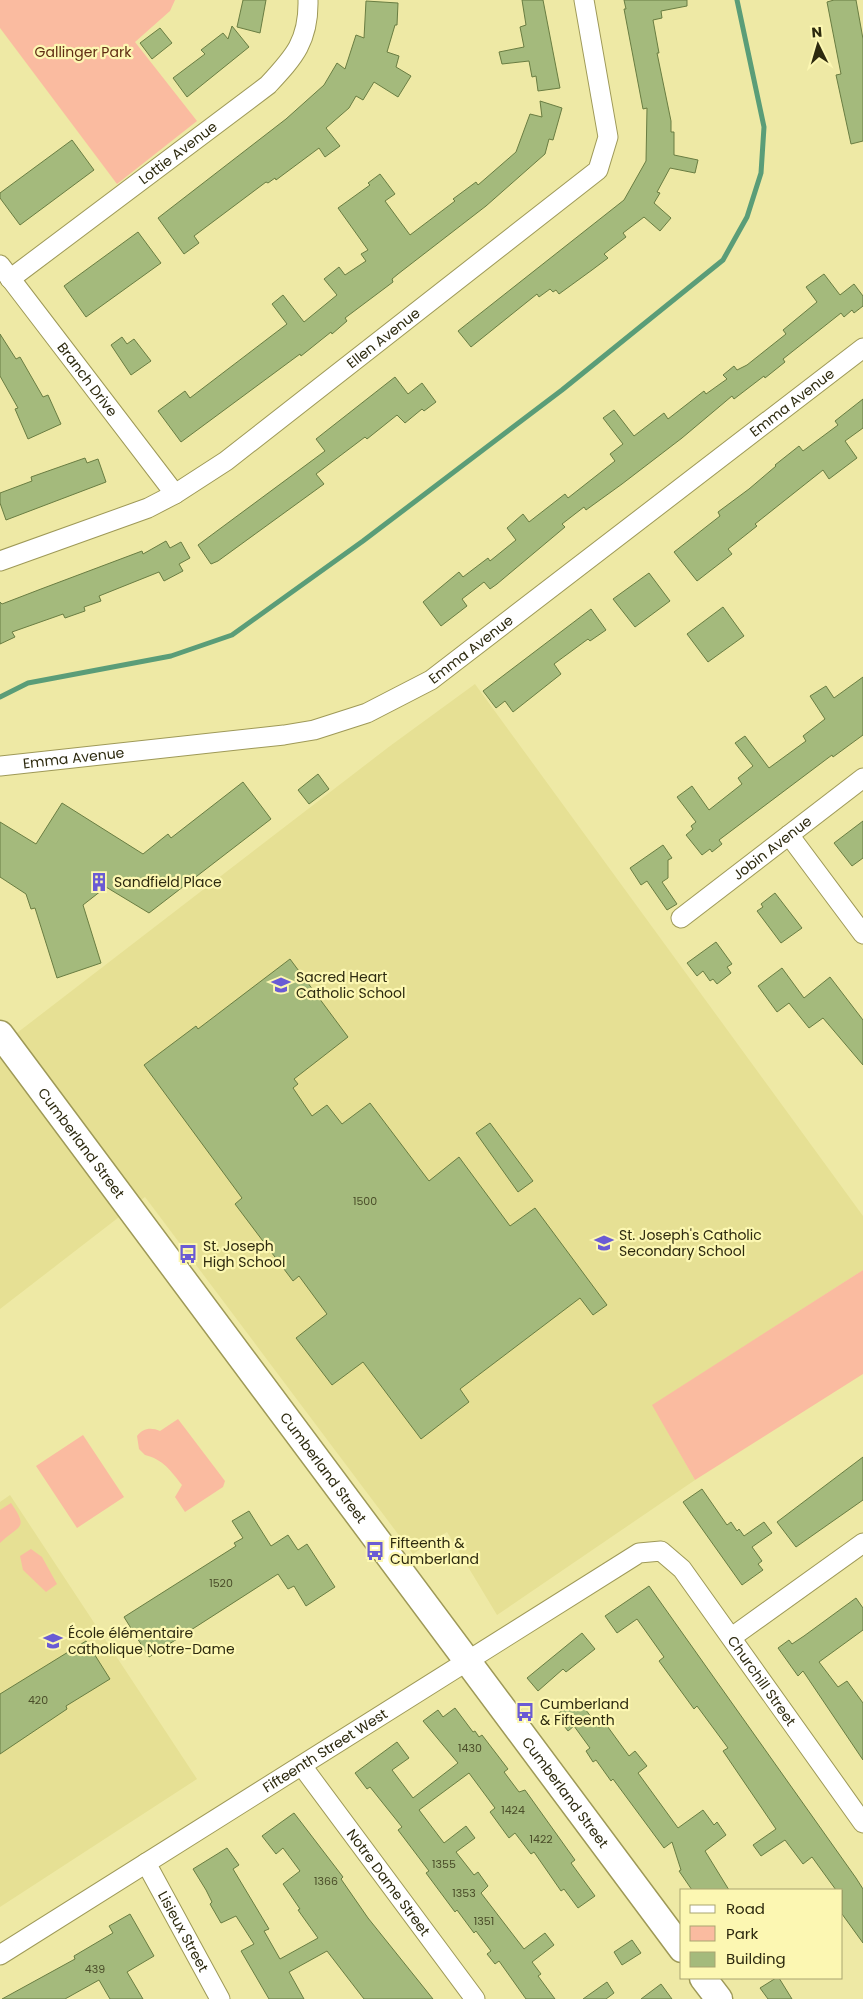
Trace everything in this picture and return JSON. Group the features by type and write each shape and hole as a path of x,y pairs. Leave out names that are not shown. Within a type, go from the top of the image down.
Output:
{"street":[{"name":"Lottie Avenue","path":"5,272 268,85 295,56 309,20 308,0"},
{"name":"Ellen Avenue","path":"0,561 148,508 175,494 226,461 598,170 608,137 584,0"},
{"name":"Branch Drive","path":"5,272 175,494"},
{"name":"Emma Avenue","path":"0,766 284,735 342,722 389,704 437,675 863,348"},
{"name":"Jobin Avenue","path":"681,918 863,778"},
{"path":"789,835 863,934"},
{"name":"Cumberland Street","path":"0,1034 680,1946"},
{"path":"732,1637 863,1544"},
{"name":"Fifteenth Street West","path":"0,1955 639,1553 652,1552"},
{"name":"Churchill Street","path":"652,1552 661,1552 682,1570 732,1637 863,1823"},
{"name":"Notre Dame Street","path":"302,1766 475,1999"},
{"name":"Lisieux Street","path":"146,1863 220,1999"},
{"path":"704,1979 719,1999"}],"shaded area":[{"path":"475,684 863,1216 863,1270 653,1405 695,1480 497,1615 447,1532 413,1554 145,1197 0,1309 0,1046 390,746"},
{"name":"École élémentaire catholique Notre-Dame","path":"10,1495 197,1779 0,1907 0,1502"}],"green space":[{"name":"Gallinger Park","path":"0,0 175,0 170,11 135,42 197,121 117,184 0,28"},
{"path":"863,1270 863,1374 695,1480 652,1405"},
{"path":"178,1419 225,1481 223,1487 185,1512 175,1497 182,1485 166,1466 145,1455 139,1449 137,1436 147,1429 160,1431"},
{"path":"83,1435 124,1497 77,1528 36,1466"},
{"path":"11,1503 21,1523 16,1530 0,1543 0,1510"},
{"path":"31,1549 42,1557 57,1584 46,1592 23,1570 20,1556"}],"building":[{"path":"243,0 266,0 260,33 237,27"},
{"path":"522,0 543,0 560,88 538,91 536,76 532,77 529,61 502,64 499,52 524,47 520,27 526,25"},
{"path":"624,0 687,0 687,6 661,11 662,18 653,20 659,53 657,53 671,121 671,132 674,132 674,155 698,160 695,173 670,168 657,192 660,193 654,203 671,218 660,231 644,217 623,233 626,237 604,254 608,258 559,294 556,290 553,292 550,289 539,297 537,294 471,347 458,331 624,200 646,161 647,108 643,109 624,9 626,9"},
{"path":"834,0 856,0 863,39 863,141 851,144 836,75 841,74 827,2"},
{"path":"366,1 398,3 397,25 395,25 387,52 399,56 396,67 411,76 398,97 374,82 363,100 356,96 349,108 326,128 340,146 325,157 319,148 276,180 275,178 268,183 266,182 194,236 199,243 184,254 158,218 286,119 324,85 337,63 345,69 356,35 364,38"},
{"path":"232,26 249,47 187,97 173,78 205,54 201,50 223,33 228,39"},
{"path":"160,28 172,43 152,59 140,43"},
{"path":"540,101 562,108 553,140 549,139 545,154 486,206 398,274 392,279 393,282 345,318 347,321 332,334 331,332 301,356 300,354 181,442 158,411 185,391 190,398 287,324 272,304 283,295 304,322 337,295 324,279 339,267 345,275 366,261 361,254 368,250 338,208 370,185 368,183 380,174 395,194 385,201 410,235 455,201 453,199 476,182 478,185 516,152 530,114 542,117"},
{"path":"72,140 94,170 20,225 0,198 0,193"},
{"path":"138,232 161,263 86,317 64,286"},
{"path":"824,274 840,295 854,284 863,296 863,306 854,313 852,310 844,317 841,313 783,359 785,362 765,378 764,376 734,399 732,396 682,438 622,484 586,510 584,507 562,524 565,527 497,584 490,589 484,582 462,599 467,606 441,626 423,602 459,572 463,577 488,558 490,561 516,540 507,528 523,514 529,522 565,494 568,498 615,461 610,454 623,444 603,418 614,410 634,436 664,413 668,419 704,391 706,394 727,379 723,375 734,366 737,370 747,365 786,334 783,330 817,302 806,287"},
{"path":"0,334 16,359 20,357 43,397 48,395 61,424 28,439 15,409 18,408 0,376"},
{"path":"122,337 127,344 134,339 151,361 131,375 111,345"},
{"path":"395,377 408,394 422,383 436,402 424,411 422,409 405,423 397,415 367,439 365,437 316,474 324,484 218,561 211,564 198,545 325,451 316,439"},
{"path":"863,399 863,428 845,441 857,458 829,479 823,470 755,524 757,526 728,549 732,554 697,581 674,552 720,516 718,512 749,489 799,446 803,451 838,425 835,421"},
{"path":"85,458 87,463 98,459 106,482 6,520 0,503 0,493 32,481 31,477"},
{"path":"166,541 170,548 181,542 190,558 179,564 183,571 164,581 159,572 99,596 101,601 84,607 85,611 65,618 63,614 12,632 15,637 0,644 0,602 2,604 142,551 143,554"},
{"path":"649,573 670,601 635,627 613,599"},
{"path":"723,607 744,636 708,662 687,634"},
{"path":"591,609 606,630 590,641 588,639 554,664 561,674 513,712 505,701 496,708 483,691"},
{"path":"863,677 863,735 833,757 832,755 719,840 722,844 712,852 710,849 702,855 686,835 693,829 691,826 696,822 677,797 692,786 709,810 742,784 738,778 753,766 735,743 745,736 769,768 806,741 803,736 825,719 810,696 826,686 834,698"},
{"path":"318,774 329,789 309,804 298,790"},
{"name":"Sandfield Place","path":"243,782 271,819 149,913 106,887 83,905 101,963 57,978 35,908 31,909 26,894 0,877 0,822 36,844 62,803 143,854 168,834 171,838"},
{"path":"863,821 863,858 852,866 834,843"},
{"path":"663,845 672,858 668,860 668,878 662,882 677,904 667,910 647,881 641,885 630,868"},
{"path":"775,893 802,928 781,943 757,911 763,907 761,904"},
{"path":"716,942 732,964 727,967 731,973 717,984 713,979 710,981 703,971 697,976 687,963"},
{"path":"290,959 348,1037 294,1079 298,1084 293,1088 312,1116 327,1105 342,1124 370,1103 429,1181 459,1157 510,1226 535,1208 607,1305 593,1315 580,1298 460,1389 469,1402 421,1439 363,1362 332,1385 296,1338 327,1314 299,1276 293,1281 235,1204 242,1198 144,1065 196,1026 198,1029"},
{"path":"782,968 804,998 830,977 863,1020 863,1065 823,1018 809,1028 789,1003 777,1012 758,986"},
{"path":"490,1123 533,1181 518,1192 476,1133"},
{"path":"863,1457 863,1500 796,1547 777,1522"},
{"path":"702,1489 727,1525 731,1522 737,1531 739,1529 744,1536 764,1522 772,1533 752,1547 762,1561 758,1564 763,1570 742,1585 683,1502"},
{"path":"249,1511 271,1546 288,1535 298,1550 307,1544 335,1587 306,1606 294,1586 288,1589 278,1574 149,1657 124,1617 236,1546 234,1543 243,1538 232,1521"},
{"path":"649,1586 863,1889 863,1943 843,1915 843,1889 835,1889 812,1857 803,1864 785,1840 761,1856 753,1845 776,1829 723,1751 728,1748 697,1706 694,1709 659,1661 664,1657 637,1619 617,1633 605,1616"},
{"path":"856,1598 863,1608 863,1630 819,1662 838,1687 847,1681 863,1703 863,1760 803,1671 798,1676 778,1648 789,1640 792,1644"},
{"path":"582,1633 595,1649 566,1672 563,1669 538,1691 527,1678"},
{"path":"86,1641 110,1679 66,1706 67,1709 0,1754 0,1694"},
{"path":"578,1699 599,1728 605,1723 629,1756 635,1751 647,1766 638,1773 678,1828 703,1810 714,1825 717,1822 726,1835 705,1851 728,1889 691,1889 679,1871 681,1870 672,1842 664,1848 613,1779 611,1781 596,1760 593,1762 586,1751 590,1748 574,1726 568,1731 556,1715"},
{"path":"455,1708 473,1732 475,1731 479,1737 482,1735 508,1769 504,1772 519,1792 525,1790 575,1860 571,1863 595,1896 578,1908 564,1889 561,1891 534,1852 531,1854 515,1833 509,1838 490,1812 495,1808 469,1773 419,1810 444,1843 466,1826 475,1838 456,1852 474,1875 478,1872 488,1886 481,1893 524,1949 545,1933 554,1945 532,1962 541,1974 538,1976 555,1999 526,1999 499,1961 495,1964 487,1954 491,1951 476,1931 474,1933 457,1910 455,1912 426,1873 429,1871 398,1830 402,1827 370,1787 367,1789 355,1773 397,1742 409,1758 392,1770 413,1798 458,1763 423,1721 438,1710 443,1717"},
{"path":"294,1813 343,1877 341,1879 368,1918 433,1999 364,1999 327,1951 289,1972 304,1999 269,1999 241,1951 254,1944 236,1916 221,1923 210,1904 212,1902 206,1890 193,1869 227,1848 239,1865 233,1869 269,1929 264,1931 280,1959 318,1938 298,1910 300,1909 283,1884 300,1871 283,1848 276,1854 262,1836"},
{"path":"130,1914 154,1956 127,1972 143,1999 110,1999 99,1980 65,1999 2,1999 75,1959 74,1956 113,1933 109,1926"},
{"path":"632,1940 641,1953 622,1965 614,1952"},
{"path":"774,1979 780,1979 792,1999 768,1999 760,1988"},
{"path":"607,1982 614,1993 606,1999 583,1999"},
{"path":"661,1984 672,1999 641,1999"}],"waterway":[{"path":"0,697 28,683 171,656 232,635 363,541 562,390 723,260 747,217 761,173 764,127 737,0"}],"place":[{"name":"Sandfield Place","path":"99,882"},
{"name":"Sacred Heart Catholic School","path":"281,985"},
{"name":"St. Joseph's Catholic Secondary School","path":"604,1243"},
{"name":"St. Joseph High School","path":"188,1254"},
{"name":"Fifteenth & Cumberland","path":"375,1551"},
{"name":"École élémentaire catholique Notre-Dame","path":"53,1641"},
{"name":"Cumberland & Fifteenth","path":"525,1712"}]}
